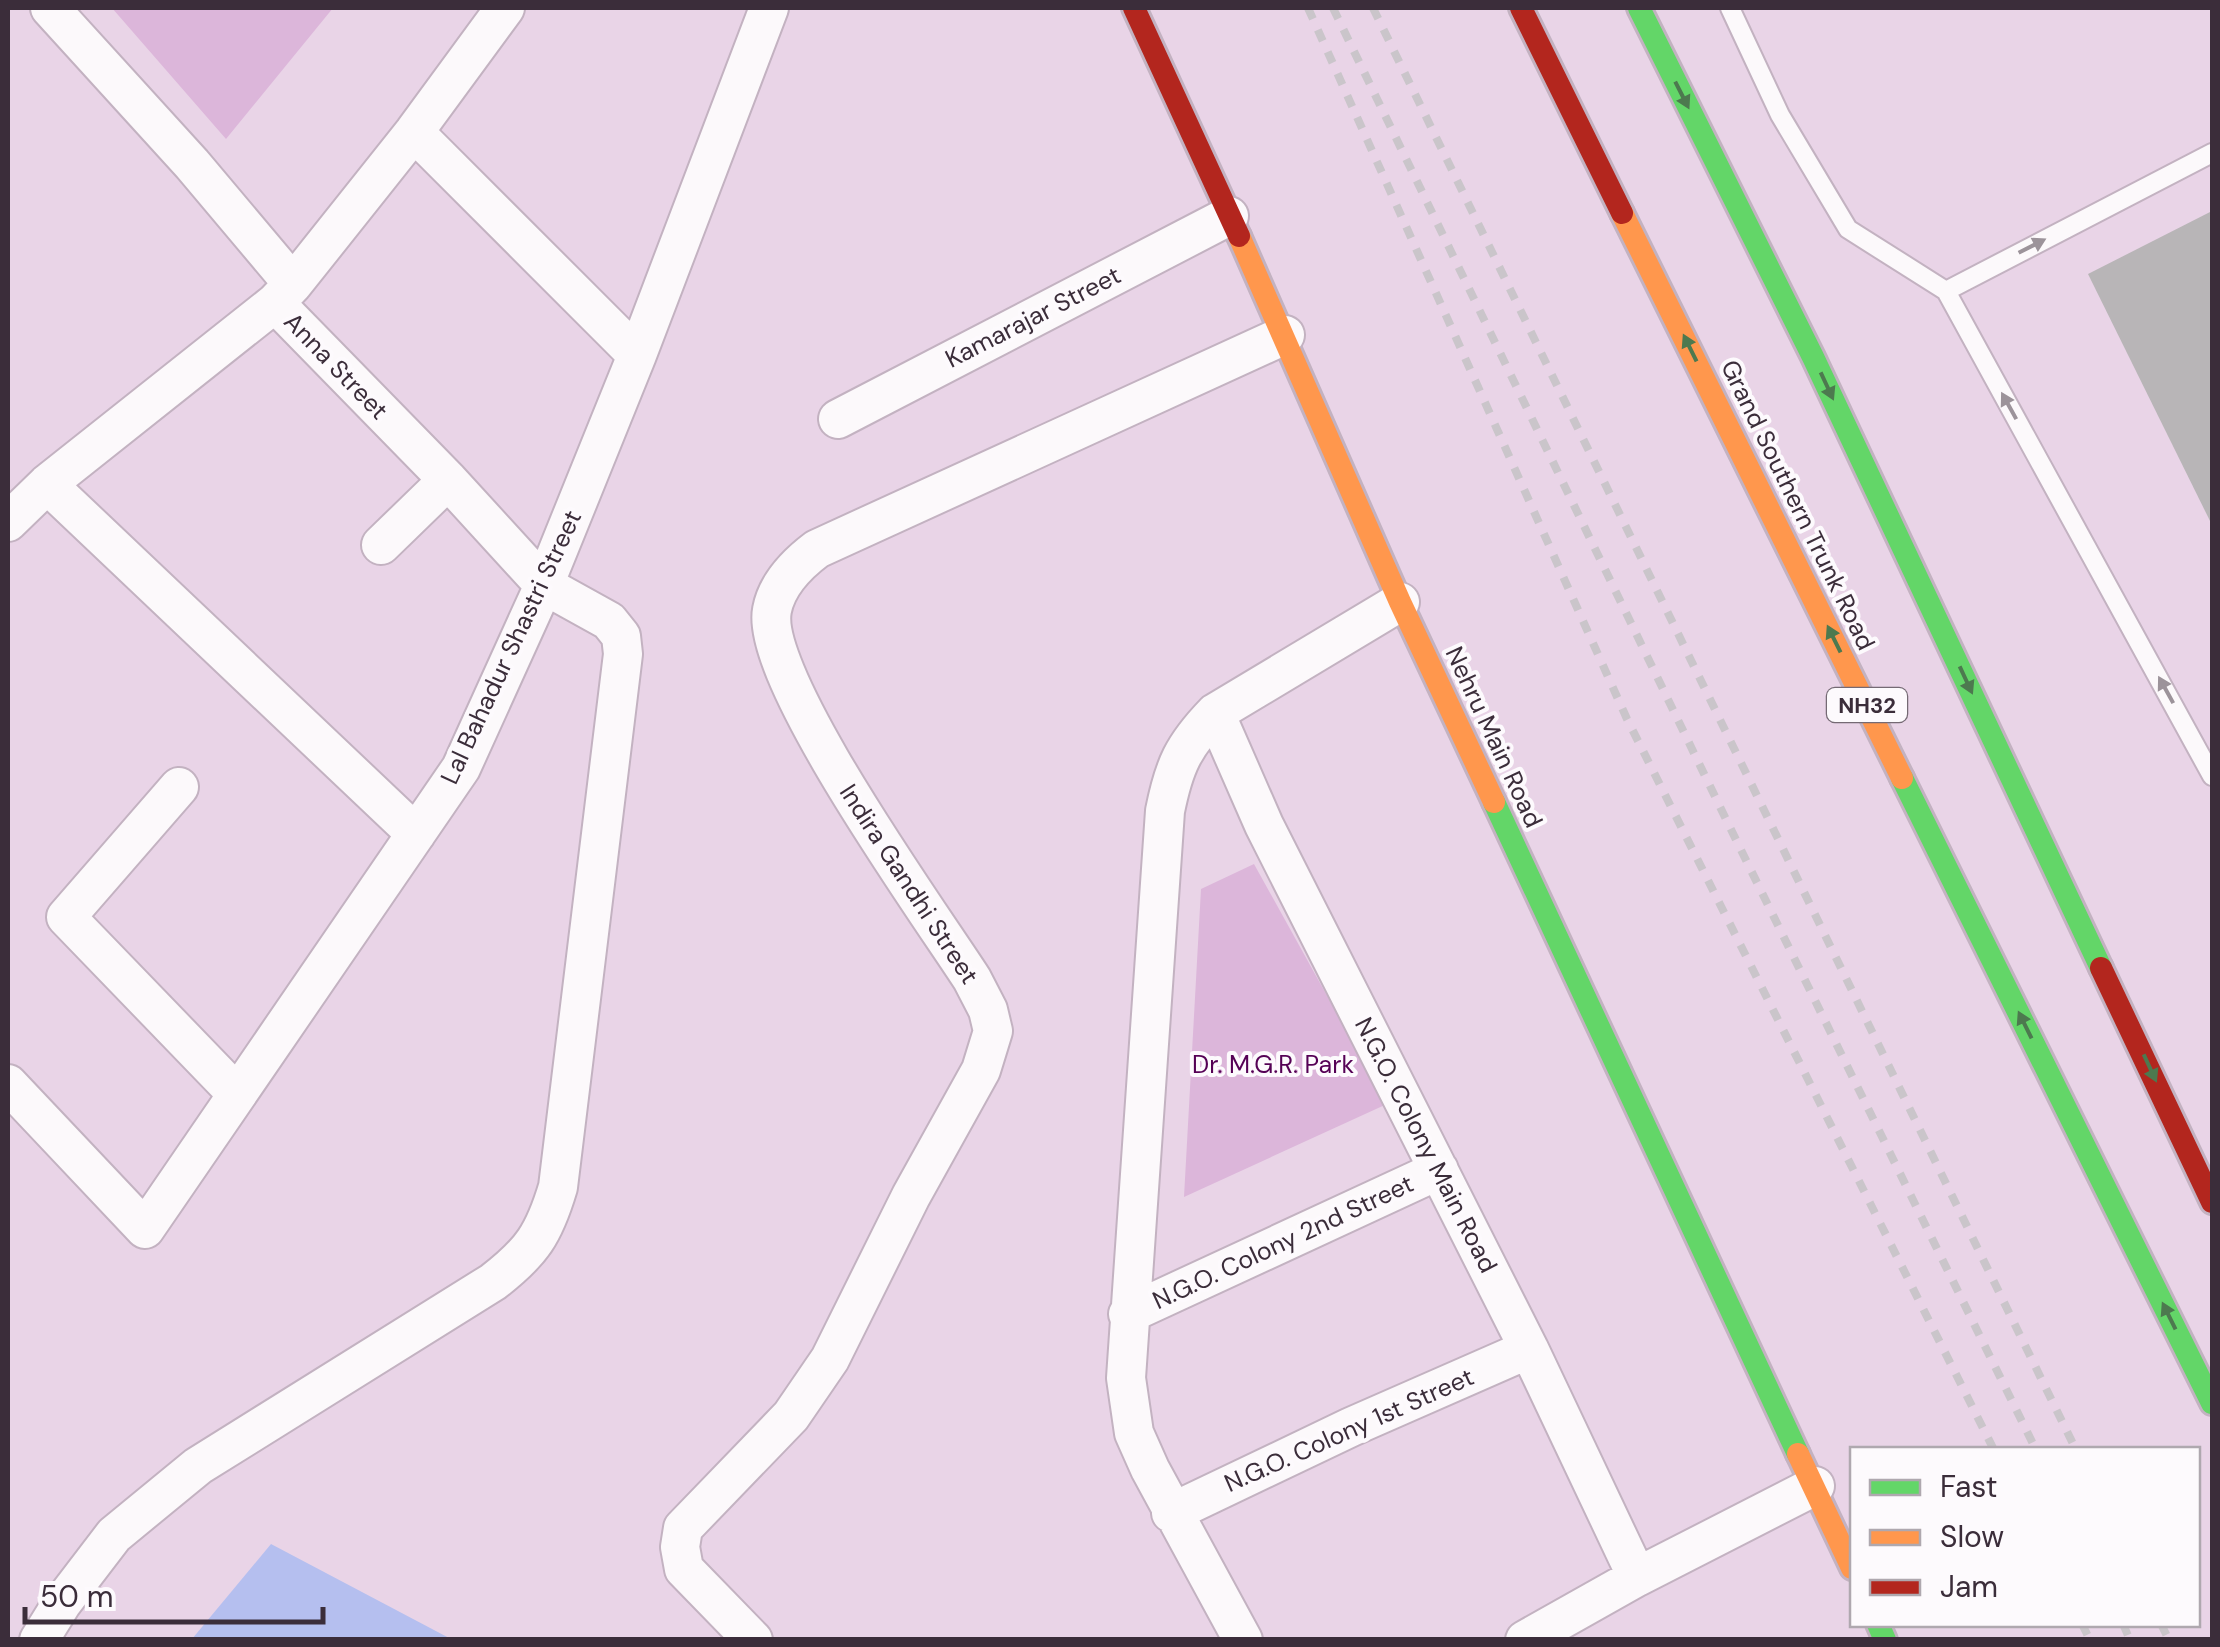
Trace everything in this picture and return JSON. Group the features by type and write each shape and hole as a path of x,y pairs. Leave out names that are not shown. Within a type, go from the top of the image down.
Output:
{"main road":[{"name":"Nehru Main Road","path":"1134,8 1285,335 1400,602 1850,1564"},
{"name":"Grand Southern Trunk Road","path":"1521,8 2212,1403"},
{"path":"1639,8 1813,356 2212,1202"}],"street":[{"name":"Anna Street","path":"39,1640 62,1602 114,1536 145,1508 198,1466 493,1282 537,1242 558,1186 623,654 620,636 609,621 544,585 448,480 284,294 192,164 50,8"},
{"path":"8,522 47,484 284,294 414,132 505,8"},
{"name":"Lal Bahadur Shastri Street","path":"8,1084 144,1229 461,768 544,585 638,356 769,8"},
{"path":"414,132 638,356"},
{"name":"Kamarajar Street","path":"838,419 1229,216"},
{"name":"Indira Gandhi Street","path":"753,1640 684,1569 680,1547 683,1528 791,1416 830,1359 911,1196 980,1070 994,1031 972,979 824,752 781,662 772,632 772,610 782,585 796,565 817,549 1285,335"},
{"path":"381,545 448,480"},
{"path":"47,484 416,834"},
{"path":"1243,1640 1170,1512 1134,1432 1126,1378 1165,811 1174,770 1190,738 1215,713 1400,602"},
{"name":"N.G.O. Colony Main Road","path":"1215,713 1264,825 1529,1349 1637,1578"},
{"path":"179,787 66,917 237,1094"},
{"name":"N.G.O. Colony 2nd Street","path":"1128,1314 1438,1170"},
{"name":"N.G.O. Colony 1st Street","path":"1170,1512 1350,1426 1529,1349"},
{"path":"1525,1640 1576,1628 1637,1578 1815,1486"}],"lane":[{"path":"1730,8 1780,115 1848,228 1946,291 2212,776"},
{"path":"1946,291 2212,153"}],"green space":[{"path":"112,8 333,8 226,139"},
{"name":"Dr. M.G.R. Park","path":"1254,864 1387,1104 1184,1197 1201,889"}],"water":[{"path":"271,1544 451,1639 192,1639"}],"building":[{"path":"2212,211 2212,525 2088,274"}],"railway":[{"path":"1308,8 1627,719 1992,1447"},
{"path":"1333,8 2035,1447"},
{"path":"1373,8 2075,1447"},
{"path":"2084,1627 2090,1640"},
{"path":"2124,1627 2130,1640"},
{"path":"2162,1627 2169,1640"}],"traffic: fast":[{"path":"1639,8 1813,357 2101,968"},
{"path":"1902,778 2212,1403"},
{"path":"1494,802 1798,1454"},
{"path":"1879,1627 1885,1640"}],"traffic: slow":[{"path":"1622,213 1902,778"},
{"path":"1239,236 1400,602 1494,802"},
{"path":"1798,1454 1850,1564"}],"traffic: jam":[{"path":"1134,8 1239,236"},
{"path":"1521,8 1622,213"},
{"path":"2101,968 2212,1202"}]}
